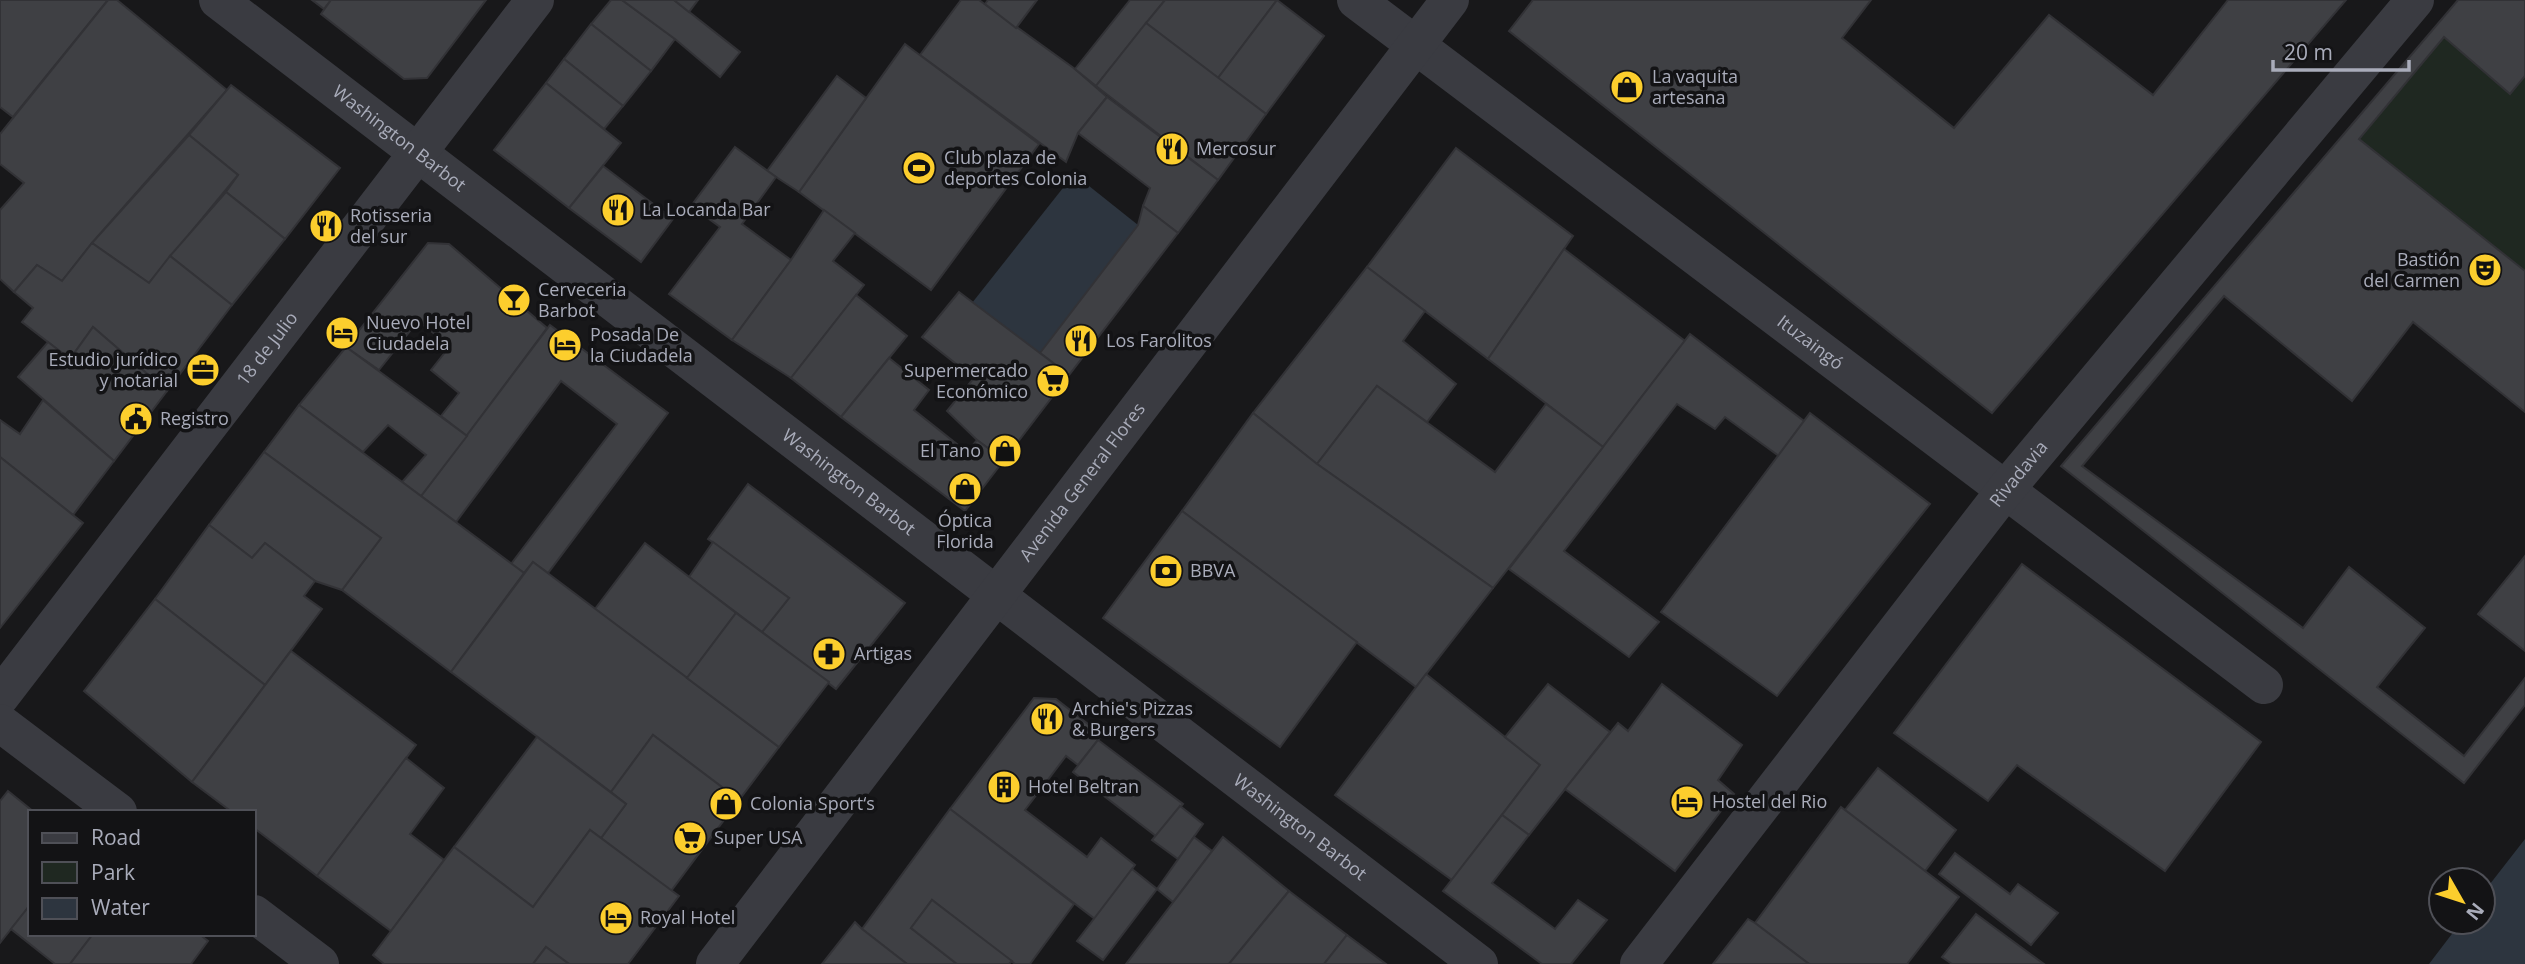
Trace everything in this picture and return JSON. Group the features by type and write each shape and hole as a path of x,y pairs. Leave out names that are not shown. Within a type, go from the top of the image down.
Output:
{"street":[{"name":"Washington Barbot","path":"218,0 1479,964"},
{"name":"18 de Julio","path":"0,697 535,0"},
{"name":"Ituzaingó","path":"1356,0 2264,685"},
{"name":"Avenida General Flores","path":"715,964 1450,0"},
{"name":"Rivadavia","path":"1639,964 2006,489 2415,0"},
{"path":"0,723 115,810"},
{"path":"256,916 320,964"}],"green space":[{"path":"2444,37 2510,94 2525,76 2525,271 2359,139"}],"water":[{"name":"Club plaza de deportes Colonia","path":"1074,174 1138,225 1040,353 972,303"},
{"path":"2525,839 2525,964 2429,964 2450,936 2497,936 2497,875"}],"building":[{"path":"0,0 108,0 13,117 0,107"},
{"path":"108,0 117,0 227,90 92,243 62,281 37,265 14,292 0,279 0,210 24,183 0,164 0,134"},
{"path":"312,0 331,0 324,9"},
{"path":"331,0 486,0 427,78 404,79 321,14"},
{"path":"611,0 622,0 675,39 651,71 591,24"},
{"path":"622,0 674,0 740,52 720,77"},
{"path":"674,0 698,0 689,12"},
{"path":"961,0 979,0 1075,69 1107,97 1078,133 1066,162 920,55"},
{"path":"988,0 1037,0 1016,28 985,4"},
{"path":"1130,0 1165,0 1096,86 1075,69"},
{"path":"1165,0 1277,0 1218,78 1146,23"},
{"path":"1277,0 1324,36 1266,114 1218,78"},
{"path":"1533,0 1871,0 1842,38 1954,128 2049,15 2153,95 2228,0 2346,0 1992,413 1509,31"},
{"path":"2458,0 2525,0 2525,76 2510,94 2444,37 2359,139 2525,271 2525,412 2413,322 2352,401 2224,296 2082,466 2303,628 2349,567 2425,628 2377,687 2464,756 2525,678 2525,705 2464,783 2061,466"},
{"path":"1146,23 1266,114 1218,180 1096,86"},
{"path":"591,24 651,71 623,106 564,59"},
{"name":"Club plaza de deportes Colonia","path":"905,44 1039,144 931,290 799,192"},
{"path":"564,59 623,106 604,129 546,83"},
{"path":"837,76 866,98 799,192 767,171"},
{"path":"546,83 621,143 569,208 494,150"},
{"path":"231,85 340,168 285,239 226,192 238,175 189,135"},
{"path":"1107,97 1218,180 1178,233 1143,206 1150,188 1078,133"},
{"path":"189,135 238,175 149,283 92,243"},
{"path":"735,147 776,177 742,224 791,260 732,340 669,294 720,227 691,206"},
{"path":"1456,148 1573,236 1488,359 1367,267"},
{"path":"603,166 673,219 641,262 569,208"},
{"path":"226,192 285,239 232,305 170,256"},
{"path":"1143,206 1178,233 1069,375 1040,353 1138,225"},
{"path":"824,210 855,233 833,261 864,285 791,378 732,340"},
{"path":"92,243 149,283 170,256 232,305 167,391 93,327 70,359 22,322 33,308 14,292 37,265 62,281"},
{"path":"428,243 449,244 547,328 467,436 441,416 459,393 431,370 450,346 418,321 379,370 346,347"},
{"path":"1564,249 1685,341 1603,447 1488,359"},
{"path":"1367,267 1425,311 1403,341 1456,384 1427,422 1377,386 1317,464 1253,413"},
{"path":"959,292 1069,375 1004,460 977,440 947,411 974,378 922,337"},
{"path":"856,295 907,336 841,417 791,378"},
{"path":"550,325 668,413 548,573 533,562 524,573 511,564 617,424 561,381 456,522 421,496"},
{"path":"93,327 167,391 114,461 18,377 48,342 70,359"},
{"path":"1690,334 1804,421 1779,456 1725,417 1715,429 1677,404 1564,551 1659,622 1629,657 1509,569"},
{"path":"346,347 467,436 421,496 402,482 426,455 388,425 363,452 299,405"},
{"path":"889,358 929,390 914,410 967,452 977,440 1004,460 965,511 841,417"},
{"path":"1377,386 1495,472 1546,404 1603,447 1493,588 1317,464"},
{"path":"43,400 114,461 73,515 0,457 0,420 20,434"},
{"path":"299,405 524,573 451,672 342,590 381,538 264,452"},
{"path":"1253,413 1317,464 1493,588 1416,687 1182,511"},
{"path":"1810,413 1930,504 1777,696 1661,612"},
{"path":"264,452 381,538 342,590 315,581 265,543 252,558 209,525"},
{"path":"0,457 83,523 0,628"},
{"path":"748,484 905,603 836,689 762,632 789,598 708,539"},
{"path":"1182,511 1357,642 1280,747 1103,618"},
{"path":"209,525 252,558 265,543 315,581 304,596 322,609 265,685 155,599"},
{"path":"713,542 789,598 762,632 689,577"},
{"path":"645,543 736,613 687,678 595,609"},
{"path":"2525,556 2525,651 2478,614"},
{"path":"533,562 779,747 739,800 653,735 611,792 451,672"},
{"path":"2022,564 2261,742 2165,871 2017,765 1988,801 1894,733"},
{"path":"155,599 265,685 192,782 84,691"},
{"path":"736,613 829,682 779,747 687,678"},
{"path":"291,651 416,745 317,876 256,830 256,810 229,810 192,782"},
{"path":"1426,674 1540,765 1452,880 1335,795"},
{"path":"1548,684 1610,732 1529,835 1502,815 1540,765 1505,737"},
{"path":"1662,684 1742,745 1718,780 1734,794 1675,871 1565,789 1618,723 1628,731"},
{"name":"Hotel Beltran","path":"1034,698 1056,699 1102,735 1078,765 1066,756 1025,810 1087,857 1101,838 1135,865 1095,919 950,809"},
{"path":"653,735 739,800 671,891 601,838 626,804 611,792"},
{"path":"537,737 626,804 601,838 590,830 533,907 454,847"},
{"path":"1098,740 1183,804 1156,836 1073,772"},
{"path":"406,758 444,788 410,834 444,860 391,931 317,876"},
{"path":"1878,768 1956,830 1925,871 1845,810"},
{"path":"8,791 32,810 28,810 28,908 0,943 0,801"},
{"path":"1180,806 1203,824 1178,859 1152,840"},
{"path":"1841,807 1959,897 1907,964 1809,964 1755,923"},
{"path":"950,809 1074,904 1030,964 1015,964 932,900 911,928 957,964 907,964 862,929"},
{"path":"1502,815 1529,835 1492,883 1555,929 1578,900 1607,920 1571,964 1542,964 1443,891"},
{"path":"590,830 679,896 628,964 569,964 546,947 533,964 384,964 373,955 454,847 533,907"},
{"path":"1194,837 1212,851 1173,902 1157,889"},
{"path":"1223,837 1289,891 1229,964 1126,964"},
{"path":"1955,853 2010,894 2018,884 2058,913 2031,945 1939,874"},
{"path":"1132,869 1157,889 1103,960 1077,941"},
{"path":"1289,891 1347,935 1324,964 1229,964"},
{"path":"932,900 1012,961 1009,964 957,964 911,928"},
{"path":"28,908 28,936 91,936 70,964 55,964 11,929"},
{"path":"1976,914 2044,964 1952,964 1942,957"},
{"path":"1748,919 1755,923 1809,964 1713,964"},
{"path":"855,922 862,929 907,964 822,964"},
{"path":"1347,935 1386,964 1324,964"},
{"path":"91,936 202,936 208,941 191,964 70,964"},
{"path":"546,947 569,964 533,964"}],"place":[{"name":"La vaquita artesana","path":"1627,87"},
{"name":"Mercosur","path":"1172,149"},
{"name":"Club plaza de deportes Colonia","path":"919,168"},
{"name":"La Locanda Bar","path":"618,210"},
{"name":"Rotisseria del sur","path":"326,226"},
{"name":"Bastión del Carmen","path":"2485,270"},
{"name":"Cerveceria Barbot","path":"514,300"},
{"name":"Nuevo Hotel Ciudadela","path":"342,333"},
{"name":"Los Farolitos","path":"1081,341"},
{"name":"Posada De la Ciudadela","path":"565,345"},
{"name":"Estudio jurídico y notarial","path":"203,370"},
{"name":"Supermercado Económico","path":"1053,381"},
{"name":"Registro","path":"136,419"},
{"name":"El Tano","path":"1005,451"},
{"name":"Óptica Florida","path":"965,489"},
{"name":"BBVA","path":"1166,571"},
{"name":"Artigas","path":"829,654"},
{"name":"Archie's Pizzas & Burgers","path":"1047,719"},
{"name":"Hotel Beltran","path":"1004,787"},
{"name":"Hostel del Rio","path":"1687,802"},
{"name":"Colonia Sport‘s","path":"726,804"},
{"name":"Super USA","path":"690,838"},
{"name":"Royal Hotel","path":"616,918"}]}
